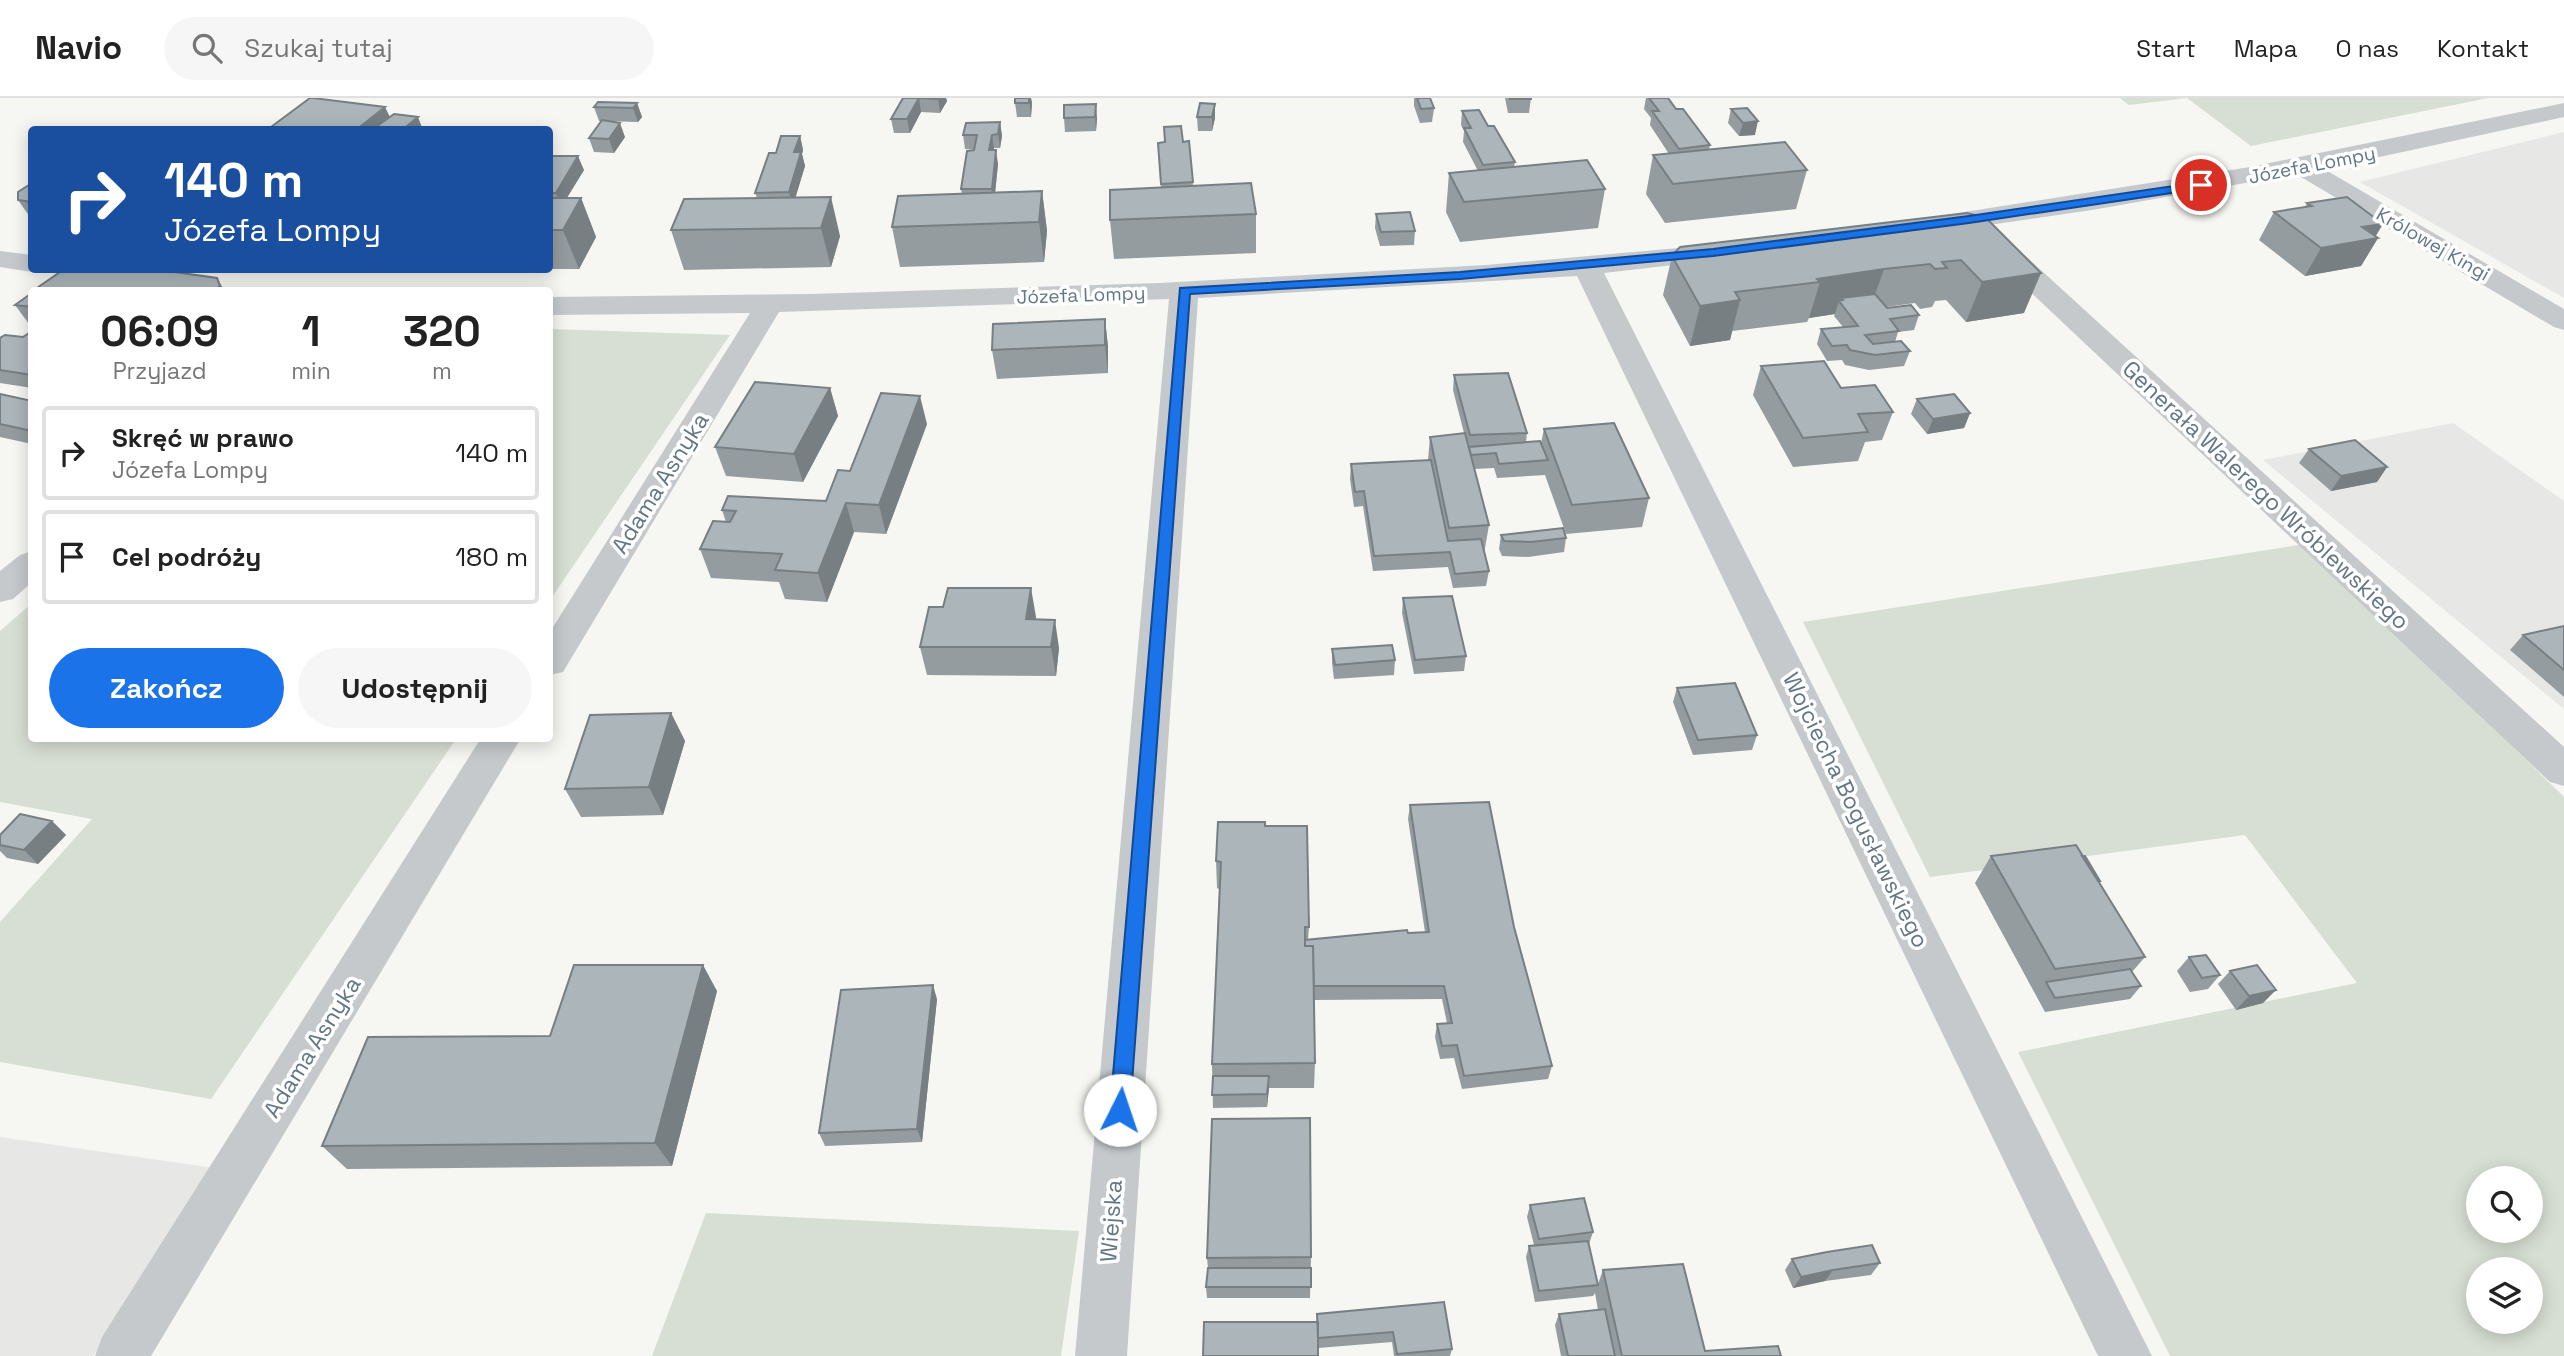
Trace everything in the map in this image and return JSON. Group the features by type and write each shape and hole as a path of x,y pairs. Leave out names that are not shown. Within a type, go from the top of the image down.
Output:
{"street":[{"name":"Józefa Lompy","path":"1903,229 2132,197 2302,167 2564,110"},
{"name":"Królowej Kingi","path":"2302,167 2564,321"},
{"name":"Generała Walerego Wróblewskiego","path":"1969,220 2564,771"},
{"name":"Józefa Lompy","path":"553,306 770,304 1184,290 1447,276 1755,248"},
{"path":"0,259 28,263"},
{"name":"Wojciecha Bogusławskiego","path":"1586,265 2126,1356"},
{"name":"Wiejska","path":"1101,1356 1184,290"},
{"name":"Adama Asnyka","path":"553,657 770,304"},
{"path":"0,590 28,566"},
{"name":"Adama Asnyka","path":"121,1356 500,742"}],"shaded area":[{"path":"2120,98 2187,98 2129,105"},
{"path":"2187,98 2488,98 2251,146"},
{"path":"2564,132 2564,298 2360,182"},
{"path":"553,329 730,335 553,596"},
{"path":"2453,423 2564,501 2564,709 2263,460"},
{"path":"2305,544 2564,797 2564,1356 2170,1356 2018,1052 2357,983 2245,835 1930,877 1803,622"},
{"path":"28,607 28,742 454,742 211,1099 0,1062 0,922 92,819 0,802 0,631"},
{"path":"0,1137 214,1168 93,1356 0,1356"},
{"path":"706,1213 1079,1231 1061,1356 652,1356"}],"building":[{"path":"310,98 385,107 361,126 272,126"},
{"path":"903,98 919,98 907,119 891,119"},
{"path":"1015,98 1029,98 1029,103 1015,103"},
{"path":"1417,98 1430,98 1434,108 1421,109"},
{"path":"1649,98 1668,98 1676,109 1683,109 1710,145 1679,149 1652,111 1659,111"},
{"path":"598,102 637,103 633,108 594,107"},
{"path":"1200,103 1215,104 1212,117 1197,117"},
{"path":"1096,104 1095,117 1064,118 1064,105"},
{"path":"1747,108 1758,121 1743,123 1731,109"},
{"path":"1479,110 1488,126 1494,126 1515,162 1483,165 1464,128 1471,128 1462,111"},
{"path":"394,114 418,117 407,126 377,126"},
{"path":"602,120 620,123 609,139 589,138"},
{"path":"1000,122 998,134 992,135 989,150 996,150 992,189 961,189 967,151 974,150 977,135 963,135 966,123"},
{"path":"1181,126 1183,142 1189,141 1193,182 1161,184 1158,143 1165,142 1164,127"},
{"path":"781,136 800,136 794,152 801,152 789,192 755,193 769,153 776,153"},
{"path":"1785,142 1807,170 1673,184 1653,155"},
{"path":"553,156 578,156 556,193 553,193"},
{"path":"1587,160 1605,189 1464,202 1449,173"},
{"path":"1251,183 1256,214 1110,220 1110,190"},
{"path":"28,186 28,201 18,200 18,192"},
{"path":"1042,191 1039,222 892,227 898,196"},
{"path":"831,197 821,228 671,230 684,199"},
{"path":"2347,197 2383,224 2362,227 2378,238 2321,248 2274,212 2312,206 2307,203"},
{"path":"553,198 581,198 563,230 553,230"},
{"path":"1410,212 1415,231 1381,232 1376,214"},
{"path":"1967,213 1986,218 2041,273 1982,282 1961,260 1942,262 1947,268 1935,269 1930,264 1884,269 1817,279 1820,282 1735,292 1740,300 1700,306 1672,256 1680,247"},
{"path":"59,273 181,273 217,278 220,286 218,287 38,287"},
{"path":"1875,294 1887,308 1911,305 1919,315 1890,319 1899,331 1865,335 1873,344 1901,341 1910,351 1875,355 1850,350 1847,345 1832,346 1821,329 1858,326 1839,301 1843,300 1841,298"},
{"path":"28,296 28,307 15,305"},
{"path":"1105,319 1105,345 992,350 993,324"},
{"path":"28,334 28,374 0,370 0,338 5,335 23,337"},
{"path":"1824,361 1841,388 1875,385 1893,412 1858,414 1868,432 1803,438 1761,366"},
{"path":"1508,373 1527,433 1470,435 1454,375"},
{"path":"755,382 830,388 794,454 715,447"},
{"path":"881,393 920,396 879,505 846,503 818,573 775,570 782,554 700,549 713,521 730,522 736,511 722,510 728,496 826,501 838,470 850,471"},
{"path":"0,394 28,400 28,430 0,424"},
{"path":"1954,394 1970,413 1933,419 1917,399"},
{"path":"1614,423 1649,498 1572,505 1544,429"},
{"path":"1465,433 1489,525 1449,528 1430,437"},
{"path":"2355,440 2387,467 2341,476 2309,449"},
{"path":"1540,441 1548,460 1499,464 1496,453 1471,455 1469,447"},
{"path":"1431,460 1448,541 1481,539 1489,571 1455,574 1450,552 1374,556 1364,491 1355,492 1351,464"},
{"path":"1563,528 1566,538 1531,542 1504,541 1501,535"},
{"path":"948,588 1031,588 1026,619 1055,620 1051,647 920,647 929,607 943,607"},
{"path":"1452,596 1466,656 1415,660 1403,598"},
{"path":"2564,626 2564,670 2523,635"},
{"path":"1392,645 1395,660 1335,665 1332,649"},
{"path":"1735,683 1757,735 1698,740 1677,688"},
{"path":"671,713 649,787 565,789 590,715"},
{"path":"1489,802 1514,927 1552,1066 1464,1076 1457,1045 1442,1046 1437,1024 1452,1023 1444,986 1314,986 1313,946 1305,946 1305,940 1407,930 1408,933 1429,932 1410,805"},
{"path":"20,814 52,821 24,850 0,845 0,835"},
{"path":"1218,822 1265,822 1265,826 1307,826 1309,927 1305,927 1305,946 1313,946 1315,1063 1212,1064 1221,862 1216,861"},
{"path":"2076,845 2145,957 2055,969 1991,856"},
{"path":"2082,856 2085,856 2100,881 2098,881"},
{"path":"2206,955 2220,975 2202,978 2189,957"},
{"path":"574,965 703,965 655,1143 322,1146 368,1037 550,1036"},
{"path":"2257,965 2276,990 2249,996 2230,971"},
{"path":"2130,969 2141,986 2055,998 2046,982"},
{"path":"933,985 917,1129 819,1133 841,990"},
{"path":"1213,1076 1269,1076 1267,1094 1212,1095"},
{"path":"1310,1118 1311,1257 1207,1258 1212,1119"},
{"path":"1584,1198 1593,1232 1539,1239 1530,1205"},
{"path":"1588,1241 1598,1285 1539,1291 1529,1246"},
{"path":"1872,1245 1880,1263 1801,1277 1792,1259 1827,1252"},
{"path":"1683,1264 1705,1351 1778,1346 1781,1356 1622,1356 1603,1270"},
{"path":"1208,1268 1311,1268 1311,1287 1206,1287"},
{"path":"1444,1302 1452,1349 1397,1354 1393,1332 1318,1338 1317,1314"},
{"path":"1605,1309 1615,1356 1568,1356 1559,1314"},
{"path":"1204,1322 1318,1322 1318,1356 1203,1356"}],"route":[{"path":"1120,1110 1184,290 1460,275 1713,253 1969,220 2201,185"}]}
